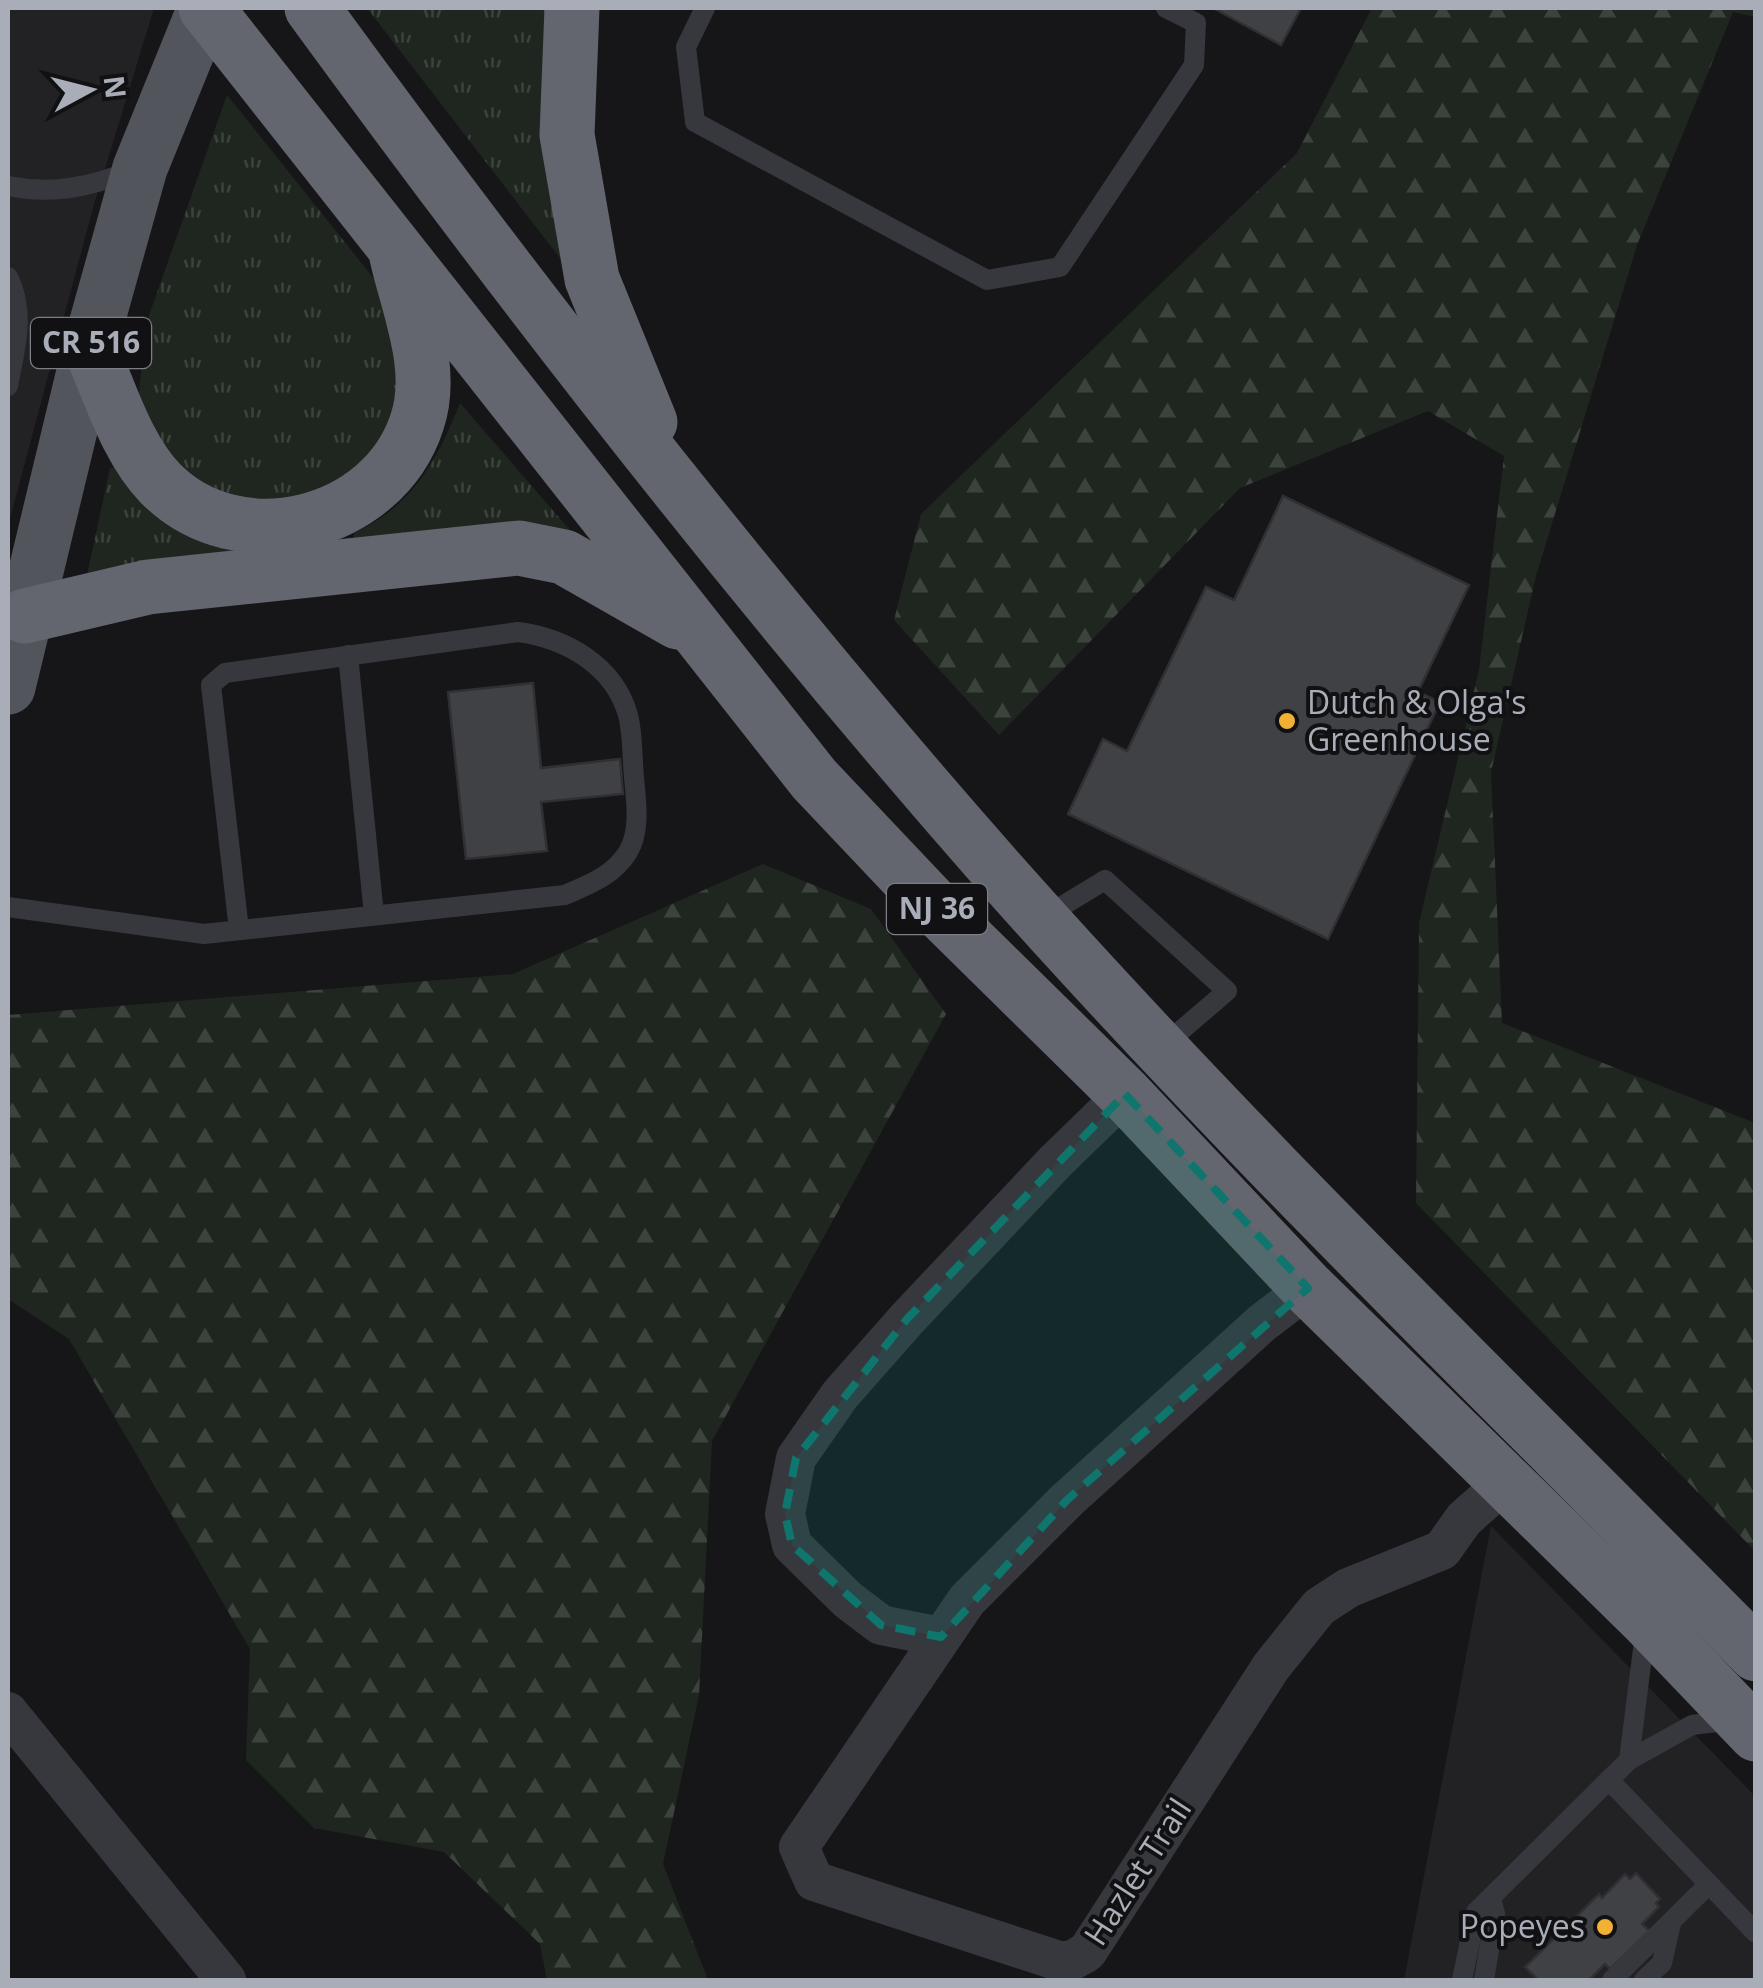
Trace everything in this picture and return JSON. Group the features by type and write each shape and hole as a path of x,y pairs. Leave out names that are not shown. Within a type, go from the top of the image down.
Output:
{"highway":[{"name":"NJ 36","path":"205,8 814,779 937,910 1125,1094 1308,1288 1645,1618 1749,1726"},
{"name":"NJ 36","path":"312,8 678,490 881,734 1042,918 1282,1174 1756,1654"},
{"path":"572,8 567,135 592,280 678,490"},
{"path":"90,347 142,460 161,484 191,507 227,523 267,528 328,514 370,490 398,460 418,422 423,368 392,240"},
{"path":"16,614 148,587 520,548 564,557 700,634"}],"main road":[{"name":"CR 516","path":"8,687 16,614 140,168 205,8"}],"street":[{"path":"941,1637 882,1625 848,1600 792,1545 784,1514 796,1458 840,1395 907,1319 1125,1094"},
{"name":"Hazlet Trail","path":"1308,1288 1262,1324 1067,1500 967,1600 800,1846 814,1881 1059,1961 1071,1961 1088,1952 1271,1668 1320,1606 1348,1588 1442,1550 1464,1518 1506,1481"},
{"path":"8,1712 226,1980"}],"lane":[{"path":"705,8 686,48 695,122 987,280 1060,267 1194,66 1196,24 1166,8"},
{"path":"8,186 42,192 92,186 140,168"},
{"path":"8,277 16,292 20,323 8,386"},
{"path":"8,908 204,934 565,895 608,876 629,850 638,817 628,714 612,684 586,655 548,636 518,632 225,672 211,685 238,930"},
{"path":"348,656 374,916"},
{"path":"1042,918 1105,880 1227,991 1163,1046"},
{"path":"1629,1760 1644,1669 1645,1618"},
{"path":"1462,1980 1476,1912 1629,1760 1692,1725 1749,1726"},
{"path":"1608,1780 1756,1933"},
{"path":"1612,1980 1708,1884"},
{"path":"1484,1980 1495,1914 1491,1898"},
{"path":"1644,1980 1662,1962 1672,1920"}],"highlighted area":[{"path":"1125,1094 1308,1288 1067,1500 941,1637 881,1625 792,1545 785,1514 796,1458 907,1319"}],"shaded area":[{"path":"8,8 154,8 93,208 8,526"},
{"path":"1491,1526 1755,1796 1755,1980 1404,1980"}],"green space":[{"path":"367,8 562,8 560,258"},
{"path":"1372,8 1755,8 1755,17 1733,12 1637,245 1536,576 1491,772 1502,1023 1755,1123 1755,1551 1416,1203 1419,923 1479,670 1504,456 1428,411 1240,488 999,735 894,620 921,514 1297,153"},
{"path":"227,95 375,280 399,320 405,411 340,491 240,507 197,484 159,442 139,393 146,324"},
{"path":"460,403 575,536 354,544 354,533 392,510 420,479"},
{"path":"127,465 170,519 195,535 232,543 232,556 86,580 110,468"},
{"path":"763,864 871,909 946,1014 712,1441 699,1695 663,1864 708,1980 547,1980 540,1944 444,1852 314,1828 246,1760 250,1649 69,1339 8,1299 8,1015 513,974"}],"building":[{"path":"1213,8 1301,8 1281,45"},
{"name":"Dutch & Olga's Greenhouse","path":"1283,496 1469,585 1418,692 1440,702 1328,939 1068,814 1103,739 1127,751 1206,587 1234,600"},
{"path":"533,683 541,768 620,759 623,794 541,802 547,851 466,859 448,692"},
{"name":"Popeyes","path":"1636,1873 1660,1899 1656,1903 1659,1907 1642,1924 1650,1931 1610,1969 1605,1964 1589,1980 1538,1980 1525,1967 1599,1894 1602,1898 1625,1874 1630,1879"}],"place":[{"name":"Dutch & Olga's Greenhouse","path":"1287,721"},
{"name":"Popeyes","path":"1605,1927"}]}
